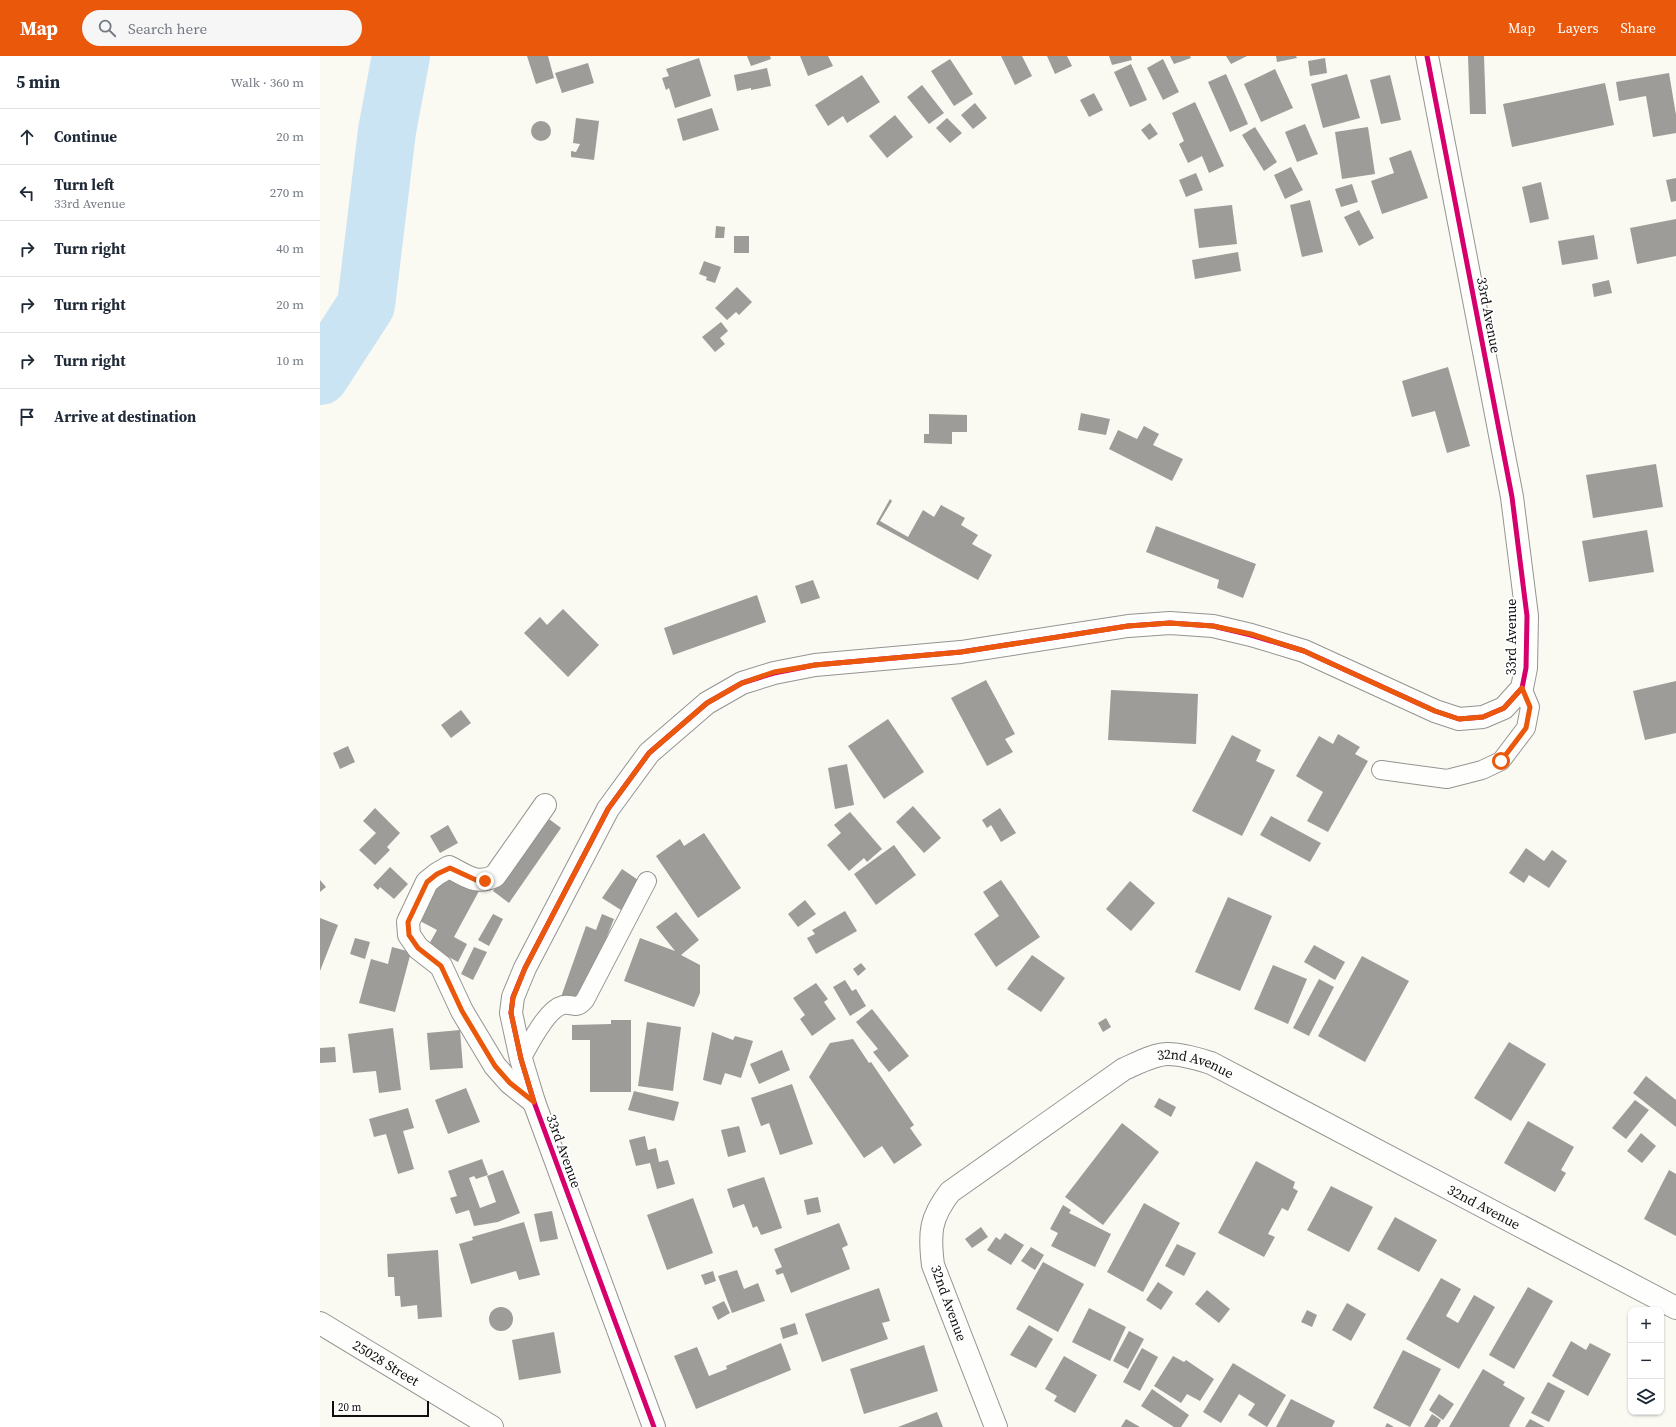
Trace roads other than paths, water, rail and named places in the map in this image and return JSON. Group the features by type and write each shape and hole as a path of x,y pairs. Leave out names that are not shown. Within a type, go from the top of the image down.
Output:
{"street":[{"name":"33rd Avenue","path":"654,1427 534,1102 521,1059 511,1013 513,998 525,968 608,809 649,753 707,703 742,683 774,672 815,665 961,652 1128,626 1170,623 1213,626 1251,634 1304,651 1435,711 1459,719 1483,717 1504,708 1522,688 1526,668 1526,616 1512,498 1427,56"},
{"path":"534,1102 510,1083 495,1066 462,1011 441,966 418,948 409,935 408,922 427,882 443,871 450,868 476,880 485,881 495,876 545,805"},
{"name":"32nd Avenue","path":"996,1427 933,1265 930,1240 933,1222 939,1206 950,1192 1124,1069 1146,1059 1168,1054 1188,1056 1211,1063 1676,1308"},
{"name":"25028 Street","path":"320,1324 492,1427"}],"lane":[{"path":"1381,770 1447,779 1482,770 1501,761 1526,728 1530,707 1522,688"},
{"path":"521,1059 545,1019 562,1005 581,1005 585,1000 647,881"}],"waterway":[{"path":"320,376 366,305 387,131 401,56"}]}
